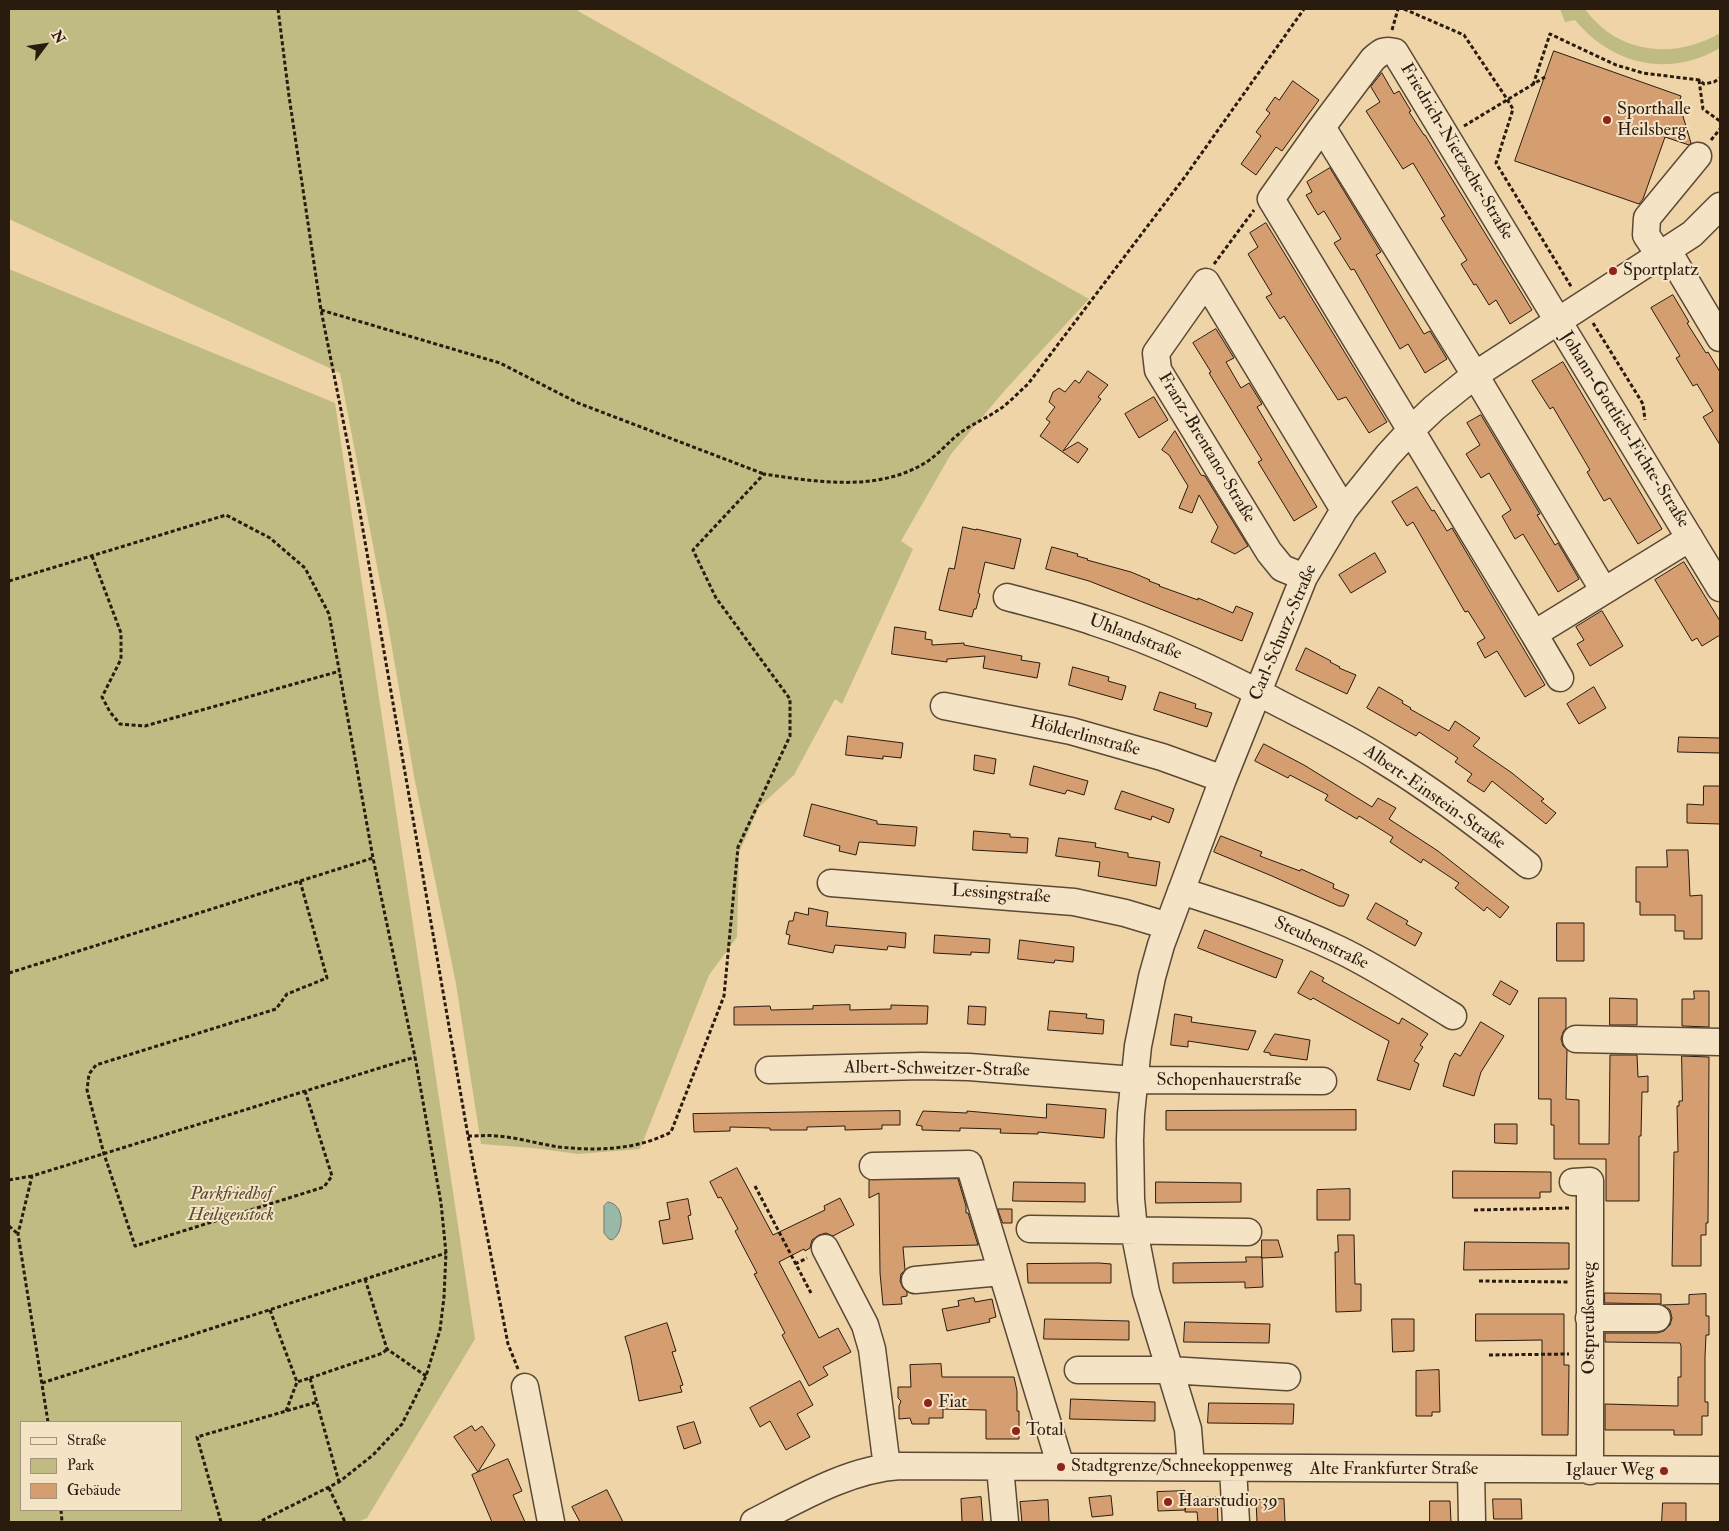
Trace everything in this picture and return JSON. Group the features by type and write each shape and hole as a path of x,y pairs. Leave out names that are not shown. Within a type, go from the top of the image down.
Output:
{"street":[{"name":"Friedrich-Nietzsche-Straße","path":"1271,198 1373,59 1381,52 1387,50 1395,52 1557,321"},
{"path":"1322,127 1475,375 1604,591"},
{"path":"1698,156 1647,218 1646,235 1664,253 1720,338"},
{"path":"1271,198 1560,678"},
{"name":"Carl-Schurz-Straße","path":"1191,1468 1188,1429 1146,1292 1134,1230 1130,1167 1134,1080 1138,1046 1152,977 1168,926 1304,578 1344,510 1411,430 1447,397 1475,375 1692,234 1720,206"},
{"path":"1206,282 1344,510"},
{"name":"Franz-Brentano-Straße","path":"1206,282 1156,353 1158,370 1269,552 1282,568 1304,578"},
{"name":"Johann-Gottlieb-Fichte-Straße","path":"1557,321 1720,588"},
{"name":"Johann-Gottlieb-Fichte-Straße","path":"1534,634 1690,538"},
{"name":"Uhlandstraße","path":"1007,597 1095,622 1158,645 1258,692"},
{"name":"Albert-Einstein-Straße","path":"1258,692 1358,745 1415,780 1491,835 1528,865"},
{"name":"Hölderlinstraße","path":"944,706 1071,731 1224,779"},
{"name":"Lessingstraße","path":"831,882 1074,902 1125,913 1168,926"},
{"name":"Steubenstraße","path":"1181,891 1258,916 1338,949 1452,1016"},
{"path":"1576,1040 1720,1042"},
{"name":"Albert-Schweitzer-Straße","path":"769,1070 959,1067 1134,1080"},
{"name":"Schopenhauerstraße","path":"1134,1080 1323,1081"},
{"path":"873,1166 969,1164 1061,1467"},
{"name":"Ostpreußenweg","path":"1573,1182 1590,1181 1590,1471"},
{"path":"1030,1229 1248,1232"},
{"path":"825,1248 865,1325 872,1349 887,1467"},
{"path":"916,1280 1001,1272"},
{"path":"1589,1318 1657,1318"},
{"path":"1078,1370 1169,1370 1287,1376"},
{"path":"525,1387 551,1522"},
{"name":"Alte Frankfurter Straße","path":"755,1522 855,1474 887,1467 1720,1470"},
{"path":"1000,1467 1006,1522"},
{"path":"1233,1468 1236,1522"},
{"path":"1471,1470 1472,1522"}],"path":[{"path":"278,9 321,310 350,455 468,1136 508,1344 525,1387"},
{"path":"321,310 500,363 578,404 764,474 824,483 854,482 895,476 927,462 961,432 1000,409 1028,384 1184,178 1304,9"},
{"path":"1404,9 1464,35 1513,109 1496,163 1643,404 1645,420 1650,428"},
{"path":"1533,84 1550,34 1616,65 1643,73 1699,80 1704,84 1714,82 1720,78"},
{"path":"1447,137 1545,77"},
{"path":"1699,80 1703,109 1720,121"},
{"path":"1206,282 1210,270 1262,198 1271,198"},
{"path":"468,1136 497,1136 558,1147 614,1149 659,1139 672,1132 724,996 738,847 790,736 790,699 716,598 694,550 764,474"},
{"path":"9,581 226,515 270,538 305,568 329,614 373,858 415,1057 441,1203 446,1253 444,1297 440,1330 426,1376 402,1424 373,1455 339,1482 260,1522"},
{"path":"92,556 121,633 122,659 102,697 110,712 120,724 145,726 340,672"},
{"path":"9,973 373,858"},
{"path":"300,881 327,978 287,994 276,1009 96,1065 89,1074 87,1090 104,1154 135,1246 324,1187 332,1176 305,1091"},
{"path":"9,1180 32,1176 415,1057"},
{"path":"32,1176 18,1234 48,1421"},
{"path":"755,1186 810,1293"},
{"path":"1474,1210 1591,1208"},
{"path":"9,1226 18,1234"},
{"path":"42,1383 446,1253"},
{"path":"365,1279 387,1350 426,1376"},
{"path":"1478,1281 1590,1283"},
{"path":"270,1310 296,1382 286,1411"},
{"path":"296,1382 383,1353 387,1350"},
{"path":"1489,1355 1590,1354"},
{"path":"310,1378 339,1482"},
{"path":"221,1522 197,1437 317,1402"},
{"path":"329,1488 346,1522"}],"green space":[{"path":"9,9 579,9 578,11 1089,299 1006,389 951,454 901,541 913,549 842,704 835,699 794,775 759,807 739,853 737,937 709,975 640,1149 578,1154 481,1144 456,984 414,776 386,613 340,373 9,219"},
{"path":"1560,9 1585,9 1598,24 1613,36 1648,48 1684,47 1703,42 1720,33 1720,48 1701,57 1681,63 1661,64 1642,62 1624,57 1606,48 1575,20 1565,22"},
{"name":"Parkfriedhof Heiligenstock","path":"9,269 335,403 475,1339 367,1518 358,1522 9,1522"}],"shaded area":[{"path":"608,1202 618,1208 621,1219 619,1231 612,1240 604,1233 604,1206"}],"building":[{"name":"Sporthalle Heilsberg","path":"1554,51 1681,96 1679,103 1691,143 1689,145 1665,137 1643,199 1639,204 1515,161"},
{"path":"1382,73 1394,94 1399,91 1411,111 1409,112 1532,310 1510,324 1496,300 1489,305 1461,264 1467,260 1441,218 1445,216 1413,163 1403,169 1366,111 1380,102 1371,87"},
{"path":"1293,81 1319,100 1282,151 1276,147 1256,175 1241,164 1261,136 1256,132 1270,113 1266,110 1275,97 1279,100"},
{"path":"1330,168 1381,252 1376,255 1424,334 1430,331 1447,359 1425,373 1408,344 1400,349 1354,269 1351,270 1334,243 1341,239 1324,211 1318,215 1306,195 1312,192 1307,182"},
{"path":"1266,223 1387,422 1369,433 1346,397 1338,400 1284,316 1280,319 1266,297 1272,294 1248,254 1258,247 1250,233"},
{"path":"1673,295 1689,322 1687,323 1720,372 1720,445 1703,417 1713,411 1697,384 1693,386 1676,358 1680,356 1651,308"},
{"path":"1216,329 1234,358 1226,362 1241,388 1249,383 1262,404 1257,407 1317,507 1294,521 1258,462 1262,460 1193,343"},
{"path":"1563,362 1662,529 1638,544 1610,498 1604,501 1587,472 1590,470 1553,407 1550,409 1532,381"},
{"path":"1088,371 1108,385 1098,397 1101,399 1063,451 1078,442 1088,449 1078,463 1040,436 1050,422 1046,419 1055,407 1049,402 1053,392 1059,388 1065,392 1075,380 1079,383"},
{"path":"1154,397 1168,420 1139,438 1125,414"},
{"path":"1481,415 1540,514 1537,515 1555,545 1558,543 1579,579 1558,592 1523,534 1515,539 1502,516 1511,510 1489,473 1481,478 1466,454 1480,445 1467,423"},
{"path":"1175,431 1201,475 1205,476 1248,546 1235,554 1211,542 1218,527 1199,495 1192,513 1179,508 1188,486 1169,455 1162,450"},
{"path":"1417,487 1447,531 1452,528 1545,685 1525,697 1497,651 1485,658 1477,643 1485,638 1468,611 1465,612 1413,522 1407,526 1392,502"},
{"path":"963,527 1021,539 1014,569 985,562 978,593 980,594 972,617 939,610 949,568 954,569"},
{"path":"1052,547 1078,554 1077,556 1087,560 1131,572 1159,586 1198,600 1198,598 1233,613 1236,606 1253,613 1242,641 1089,581 1046,569"},
{"path":"1375,553 1386,572 1351,593 1339,575"},
{"path":"1684,562 1720,621 1720,635 1702,646 1697,638 1692,641 1655,580"},
{"path":"1602,611 1623,646 1590,666 1577,644 1584,640 1576,627"},
{"path":"895,627 926,632 925,639 932,640 932,645 964,643 964,645 1022,656 1021,660 1040,663 1037,678 983,668 985,656 947,659 947,662 892,654"},
{"path":"1306,648 1331,661 1339,668 1356,675 1347,694 1296,670"},
{"path":"1073,667 1109,677 1108,681 1126,686 1122,700 1069,685"},
{"path":"1379,687 1403,701 1402,703 1410,709 1449,731 1455,721 1480,738 1473,746 1512,773 1544,799 1541,801 1556,813 1546,824 1492,781 1484,792 1467,781 1472,774 1455,762 1458,758 1419,732 1416,736 1367,708"},
{"path":"1594,687 1606,708 1579,724 1567,704"},
{"path":"1160,692 1196,704 1195,708 1212,713 1207,727 1154,710"},
{"path":"848,736 903,743 901,758 883,756 883,759 846,755"},
{"path":"1679,737 1720,738 1720,753 1678,752"},
{"path":"1264,744 1304,765 1372,807 1378,798 1396,808 1389,819 1438,851 1509,907 1500,918 1487,907 1484,911 1455,888 1459,883 1423,859 1421,863 1390,842 1393,837 1359,816 1357,819 1325,800 1328,795 1290,775 1288,778 1255,761"},
{"path":"975,755 996,759 994,774 974,770"},
{"path":"1034,766 1088,781 1084,795 1067,790 1065,794 1030,785"},
{"path":"1704,786 1720,786 1720,824 1687,823 1687,804 1703,805"},
{"path":"1122,791 1174,809 1169,823 1152,816 1151,820 1115,809"},
{"path":"812,804 877,821 877,824 917,827 915,846 859,842 856,855 839,851 840,846 804,836"},
{"path":"974,831 1010,834 1010,837 1028,838 1027,853 973,850"},
{"path":"1221,836 1262,852 1260,856 1300,871 1301,869 1334,884 1333,888 1349,895 1344,906 1339,906 1214,852"},
{"path":"1059,838 1096,843 1095,847 1128,853 1128,857 1160,862 1156,886 1098,876 1100,862 1056,856"},
{"path":"1667,850 1688,850 1690,896 1702,895 1702,939 1684,939 1684,931 1675,931 1675,915 1640,915 1640,902 1636,902 1636,867 1667,867"},
{"path":"1376,903 1408,921 1406,924 1422,933 1415,946 1367,919"},
{"path":"809,908 828,912 826,926 906,933 905,948 888,946 887,950 835,945 833,953 788,944 790,935 786,934 789,921 793,921 795,912 808,915"},
{"path":"1557,923 1584,923 1584,961 1557,961"},
{"path":"1205,930 1283,960 1276,978 1198,948"},
{"path":"935,935 990,939 989,953 971,952 971,955 934,953"},
{"path":"1020,940 1074,947 1073,962 1055,960 1054,963 1018,959"},
{"path":"1311,971 1324,978 1322,981 1399,1024 1402,1018 1428,1034 1420,1045 1423,1047 1414,1061 1419,1064 1410,1090 1377,1080 1389,1041 1313,998 1311,1000 1298,993"},
{"path":"1501,981 1518,991 1510,1005 1493,995"},
{"path":"1694,991 1709,991 1709,1027 1682,1026 1682,999 1694,999"},
{"path":"1539,998 1566,998 1566,1028 1561,1039 1563,1046 1567,1050 1566,1099 1579,1100 1579,1144 1609,1144 1610,1055 1637,1055 1638,1077 1648,1076 1648,1092 1642,1092 1641,1136 1639,1136 1639,1201 1606,1201 1606,1159 1554,1159 1554,1125 1551,1125 1551,1099 1539,1099"},
{"path":"1610,998 1637,999 1637,1025 1610,1025"},
{"path":"850,1005 850,1010 891,1009 891,1005 928,1006 927,1024 734,1025 734,1007 770,1006 771,1010 813,1009 813,1006"},
{"path":"969,1006 986,1007 985,1025 968,1024"},
{"path":"1050,1011 1087,1014 1086,1018 1104,1020 1103,1034 1048,1030"},
{"path":"1175,1014 1192,1017 1191,1022 1256,1031 1248,1050 1188,1041 1188,1047 1171,1045"},
{"path":"1481,1022 1504,1036 1481,1072 1474,1096 1443,1086 1450,1061 1455,1053 1460,1056"},
{"path":"1275,1034 1310,1040 1307,1060 1270,1055 1270,1053 1264,1052"},
{"path":"1682,1056 1709,1057 1708,1223 1706,1223 1706,1235 1701,1235 1701,1266 1672,1266 1674,1152 1678,1152 1677,1106 1679,1106 1679,1101 1682,1101"},
{"path":"1047,1104 1106,1109 1104,1138 1038,1132 1038,1134 1000,1133 1001,1129 960,1128 960,1131 922,1130 922,1126 916,1125 923,1111 967,1113 967,1111 1046,1118"},
{"path":"1356,1110 1356,1130 1166,1130 1166,1111"},
{"path":"900,1111 900,1125 882,1125 882,1129 845,1130 845,1126 807,1127 807,1130 730,1127 730,1131 694,1132 693,1114"},
{"path":"1495,1124 1517,1124 1517,1144 1495,1143"},
{"path":"737,1168 773,1235 825,1210 824,1206 840,1198 854,1225 833,1236 826,1233 819,1235 812,1240 810,1248 805,1251 804,1249 779,1262 819,1338 838,1328 851,1352 823,1367 828,1375 809,1386 782,1335 785,1333 754,1274 757,1273 735,1231 738,1229 721,1197 718,1198 710,1182"},
{"path":"1453,1171 1551,1172 1551,1192 1540,1192 1540,1198 1453,1198"},
{"path":"958,1179 966,1206 966,1213 968,1213 978,1245 903,1247 905,1270 901,1274 900,1281 907,1292 907,1296 901,1297 902,1304 883,1305 880,1273 879,1193 869,1198 869,1180"},
{"path":"1014,1182 1085,1183 1085,1202 1013,1201"},
{"path":"1156,1182 1241,1183 1241,1202 1156,1203"},
{"path":"1350,1189 1350,1220 1317,1220 1317,1190"},
{"path":"688,1199 691,1215 688,1216 693,1239 663,1244 659,1221 670,1219 667,1203"},
{"path":"998,1209 1012,1209 1012,1223 1003,1223"},
{"path":"1338,1235 1354,1235 1355,1284 1361,1284 1361,1311 1336,1312 1335,1252 1338,1252"},
{"path":"1262,1240 1278,1240 1283,1257 1262,1258"},
{"path":"1465,1242 1569,1243 1569,1269 1464,1270"},
{"path":"1246,1257 1262,1257 1263,1287 1245,1288 1245,1282 1173,1283 1173,1263 1246,1262"},
{"path":"1027,1264 1111,1264 1111,1283 1028,1283"},
{"path":"1605,1293 1661,1294 1661,1304 1605,1303"},
{"path":"1706,1294 1706,1316 1709,1316 1709,1335 1706,1335 1705,1402 1708,1402 1708,1416 1702,1416 1702,1435 1674,1435 1674,1430 1605,1430 1605,1404 1678,1406 1678,1377 1681,1377 1681,1346 1680,1343 1605,1342 1605,1333 1657,1333 1664,1331 1670,1325 1672,1318 1670,1310 1663,1305 1689,1304 1689,1295"},
{"path":"974,1298 975,1302 992,1299 996,1317 989,1319 990,1322 947,1331 942,1309 959,1306 958,1301"},
{"path":"1476,1314 1564,1314 1564,1365 1569,1365 1568,1435 1542,1435 1542,1340 1476,1341"},
{"path":"1045,1319 1129,1321 1129,1340 1044,1339"},
{"path":"1392,1319 1414,1319 1414,1351 1393,1352"},
{"path":"1185,1322 1270,1324 1269,1343 1184,1342"},
{"path":"667,1323 676,1351 672,1352 683,1385 680,1386 682,1392 639,1401 625,1337"},
{"path":"941,1364 942,1377 1014,1377 1017,1391 1017,1411 1019,1411 1019,1439 986,1439 986,1410 943,1409 943,1418 929,1418 929,1424 912,1424 910,1418 899,1419 901,1401 898,1398 898,1387 911,1387 910,1365"},
{"path":"1439,1370 1440,1412 1432,1412 1432,1416 1416,1416 1416,1371"},
{"path":"800,1381 813,1405 797,1414 810,1437 786,1450 770,1421 760,1427 750,1408"},
{"path":"1071,1399 1155,1402 1155,1421 1070,1419"},
{"path":"1209,1403 1294,1404 1293,1424 1208,1423"},
{"path":"694,1422 701,1443 684,1449 677,1427"},
{"path":"472,1426 475,1431 482,1426 495,1445 478,1472 454,1437"},
{"path":"508,1459 522,1491 513,1495 525,1522 492,1522 472,1475"},
{"path":"607,1490 623,1522 580,1522 572,1507"},
{"path":"1185,1491 1185,1510 1158,1511 1157,1492"},
{"path":"1111,1496 1113,1515 1092,1517 1089,1498"},
{"path":"981,1497 983,1522 962,1522 961,1499"},
{"path":"1217,1497 1218,1522 1198,1522 1197,1512 1185,1512 1187,1499"},
{"path":"1284,1499 1285,1522 1257,1522 1256,1500"},
{"path":"1493,1499 1521,1499 1522,1519 1494,1519"},
{"path":"1048,1500 1049,1522 1022,1522 1020,1502"},
{"path":"1430,1501 1450,1501 1451,1522 1430,1522"},
{"path":"1663,1503 1686,1503 1686,1522 1662,1522"}],"place":[{"name":"Sporthalle Heilsberg","path":"1607,120"},
{"name":"Sportplatz","path":"1613,271"},
{"name":"Fiat","path":"928,1403"},
{"name":"Total","path":"1016,1431"},
{"name":"Stadtgrenze/Schneekoppenweg","path":"1061,1467"},
{"name":"Iglauer Weg","path":"1664,1471"},
{"name":"Haarstudio 39","path":"1168,1502"}]}
